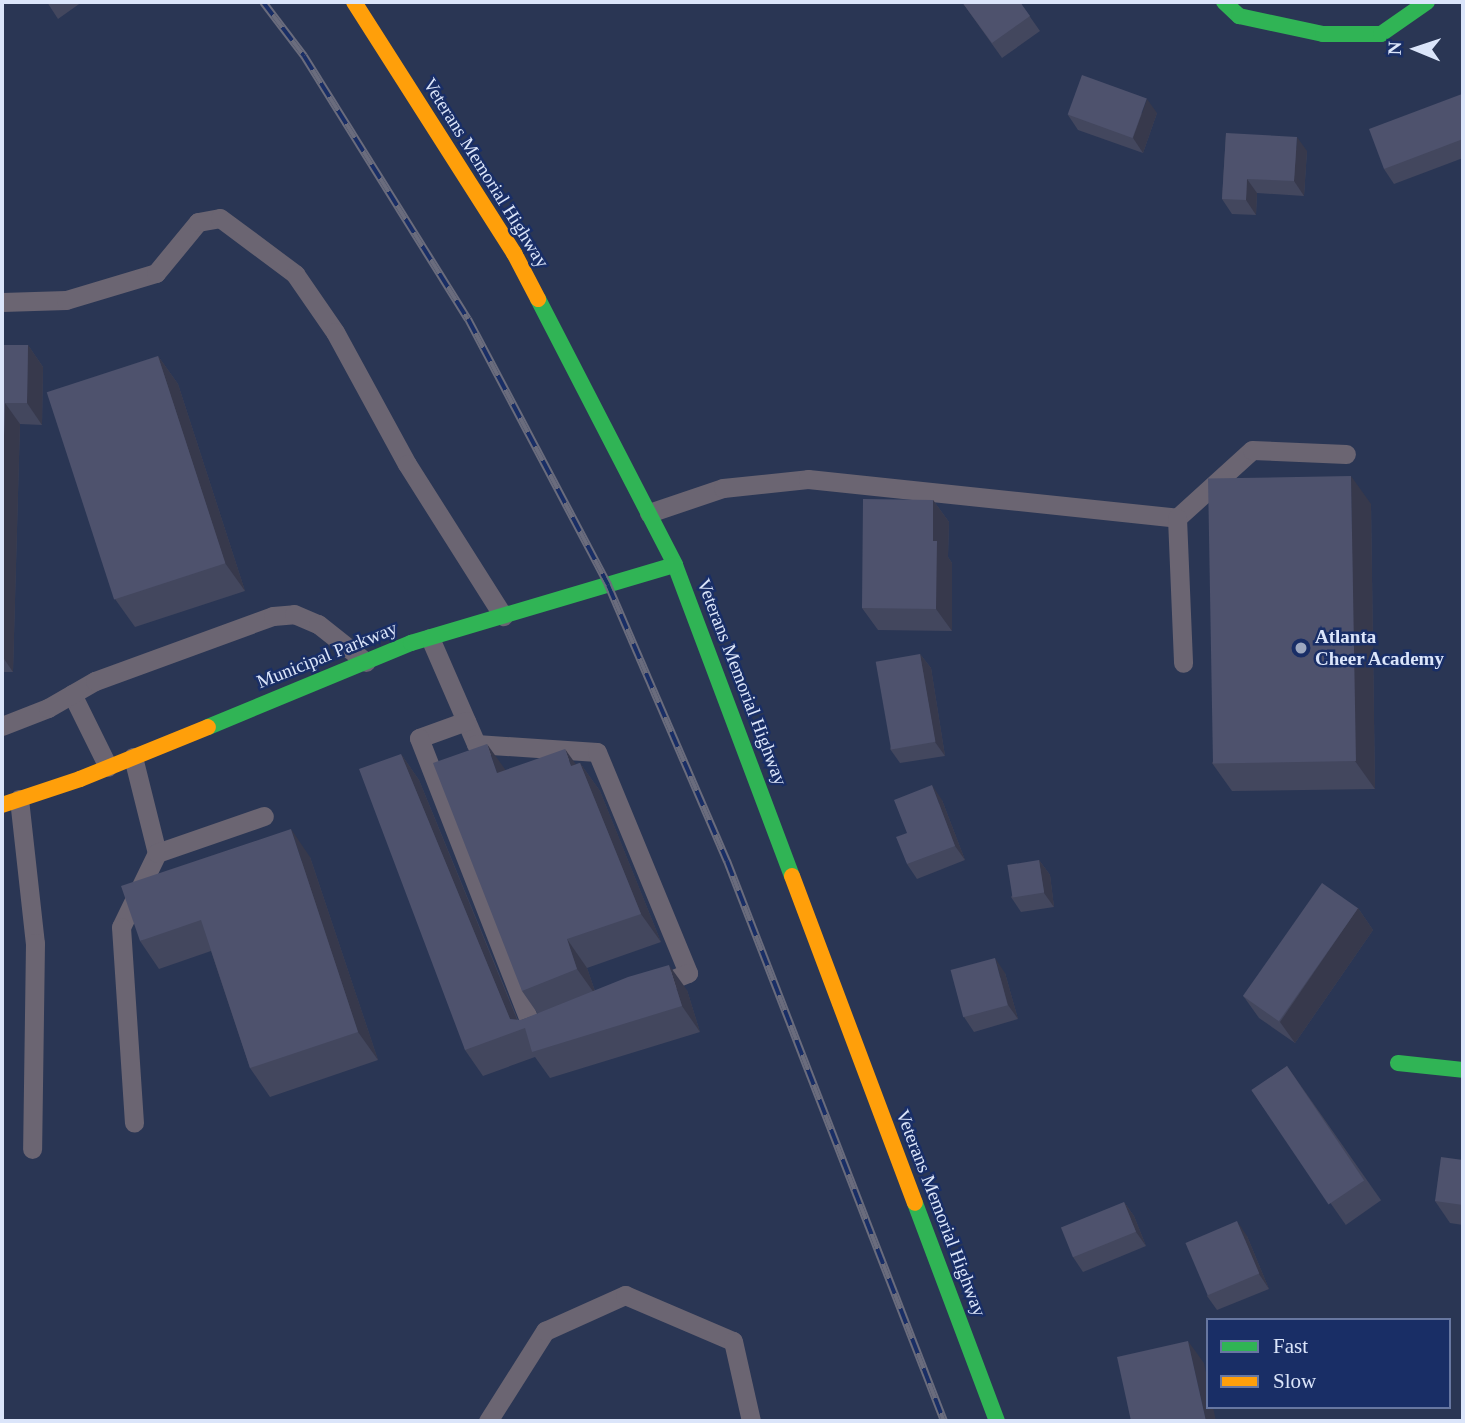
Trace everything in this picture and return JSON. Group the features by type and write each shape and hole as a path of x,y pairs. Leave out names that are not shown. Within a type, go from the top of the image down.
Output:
{"main road":[{"name":"Veterans Memorial Highway","path":"354,2 514,253 675,565 997,1421"},
{"path":"1224,2 1239,16 1323,34 1381,34 1427,2"},
{"name":"Municipal Parkway","path":"10,802 108,767 430,638 675,565"},
{"path":"1398,1063 1463,1070"}],"lane":[{"path":"2,302 66,300 156,272 198,222 220,218 295,274 335,332 407,464 503,616"},
{"path":"649,513 723,488 808,479 1177,518 1252,450 1346,454"},
{"path":"1177,518 1183,663"},
{"path":"2,726 95,681 260,621 294,614 318,624 366,662"},
{"path":"430,638 476,744 597,752 688,973 637,994"},
{"path":"72,694 108,767"},
{"path":"466,722 419,738 535,1035 560,1025"},
{"path":"133,757 157,853 121,927 134,1123"},
{"path":"10,802 36,943 32,1149"},
{"path":"157,853 264,816"},
{"path":"488,1421 545,1331 625,1295 733,1341 751,1421"}],"building":[{"path":"962,2 1020,2 1030,16 992,43"},
{"path":"1082,75 1147,99 1132,138 1068,114"},
{"path":"1462,94 1463,139 1384,169 1369,129"},
{"path":"1226,133 1297,137 1294,181 1247,179 1246,200 1222,199"},
{"path":"2,345 28,345 27,403 5,403 2,504"},
{"path":"158,356 225,563 114,599 47,392"},
{"name":"Atlanta Cheer Academy","path":"1351,476 1356,761 1213,763 1208,478"},
{"path":"863,499 933,500 933,541 937,541 936,609 862,608"},
{"path":"920,654 935,742 891,749 876,662"},
{"path":"487,744 497,773 565,749 571,766 580,763 641,914 567,939 577,969 522,991 433,763"},
{"path":"401,754 510,1019 521,1020 628,977 669,965 682,1006 532,1052 525,1028 465,1050 359,769"},
{"path":"932,785 955,846 907,864 896,837 907,833 894,800"},
{"path":"291,829 358,1032 250,1068 201,920 140,941 121,886"},
{"path":"1039,860 1044,893 1013,898 1007,865"},
{"path":"1322,883 1358,908 1279,1021 1243,996"},
{"path":"995,958 1008,1005 963,1017 951,970"},
{"path":"1287,1066 1364,1180 1329,1204 1251,1090"},
{"path":"1441,1157 1463,1160 1463,1205 1435,1201"},
{"path":"1124,1202 1136,1232 1073,1257 1061,1227"},
{"path":"1237,1221 1259,1273 1208,1295 1185,1243"},
{"path":"1188,1341 1206,1421 1131,1421 1117,1357"}],"railway":[{"path":"263,2 304,56 468,319 608,585 727,861 944,1421"}],"traffic: fast":[{"path":"1224,2 1239,16 1323,34 1381,34 1427,2"},
{"path":"538,299 675,565 792,876"},
{"path":"208,727 411,643 675,565"},
{"path":"1398,1063 1463,1070"},
{"path":"915,1203 997,1421"}],"traffic: slow":[{"path":"354,2 514,253 538,299"},
{"path":"2,805 80,779 208,727"},
{"path":"792,876 915,1203"}],"place":[{"name":"Atlanta Cheer Academy","path":"1301,648"}]}
